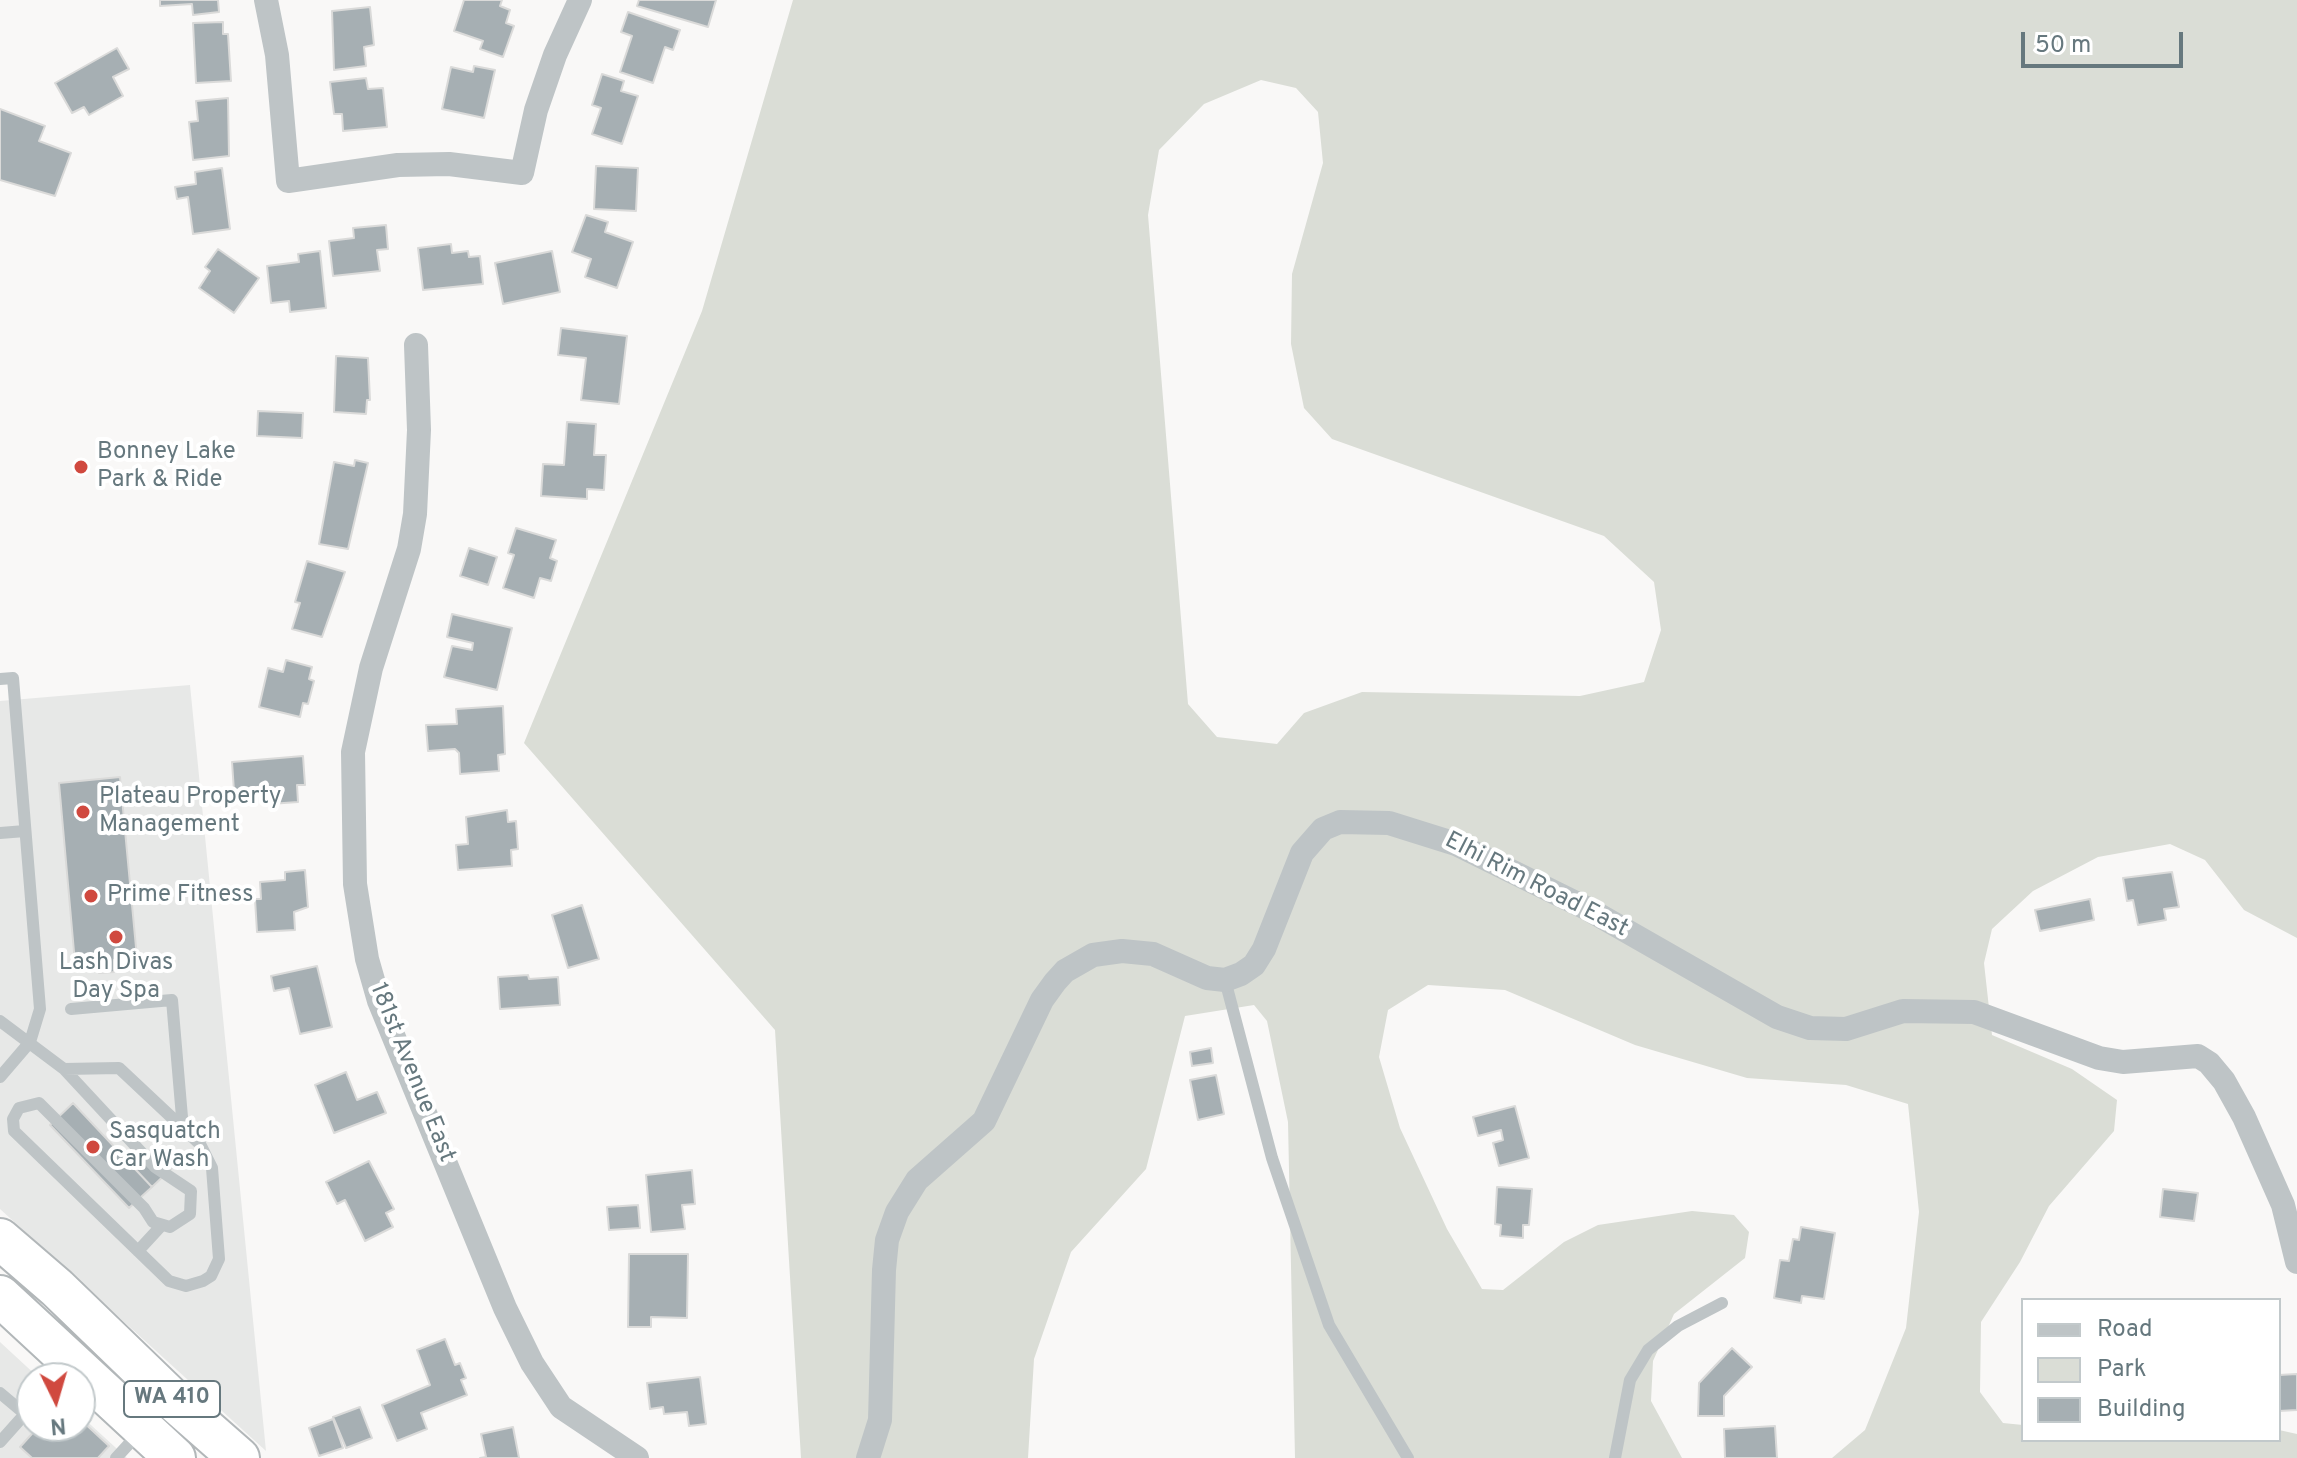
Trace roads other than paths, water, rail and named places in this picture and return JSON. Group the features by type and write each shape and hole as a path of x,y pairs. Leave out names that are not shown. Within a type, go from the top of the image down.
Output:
{"highway":[{"name":"WA 410","path":"0,1239 239,1458"},
{"name":"WA 410","path":"0,1296 175,1458"}],"street":[{"path":"266,0 277,55 288,181 398,165 449,164 522,173 541,97 580,0"},
{"name":"181st Avenue East","path":"416,345 419,430 415,514 409,549 371,668 353,752 351,800 355,884 367,959 379,1001 505,1308 532,1363 561,1407 637,1458"},
{"name":"Elhi Rim Road East","path":"1225,980 1241,974 1259,957 1302,853 1313,838 1340,822 1389,823 1456,844 1543,885 1777,1017 1810,1028 1846,1029 1903,1011 1974,1012 2099,1058 2123,1062 2198,1056 2209,1063 2224,1081 2244,1117 2283,1205 2297,1262"},
{"path":"868,1458 880,1420 884,1270 887,1240 897,1212 917,1180 984,1121 1042,1000 1055,982 1065,971 1093,955 1122,951 1153,954 1191,974 1225,980"}],"lane":[{"path":"0,679 13,678 40,1009 30,1042 0,1077"},
{"path":"0,833 25,831"},
{"path":"1225,980 1272,1158 1329,1325 1408,1458"},
{"path":"71,1009 172,1000 183,1129"},
{"path":"0,1021 64,1069 155,1167 191,1191 193,1206 185,1220 170,1227 161,1226 45,1107 32,1103 19,1108 13,1119 14,1131 138,1251 177,1284 203,1281 216,1268 219,1259 212,1168 200,1144 119,1068 64,1069"},
{"path":"138,1251 161,1226"},
{"path":"1615,1458 1630,1380 1648,1350 1678,1326 1722,1303"},
{"path":"0,1393 25,1414 0,1442"},
{"path":"116,1458 143,1428"}],"place":[{"name":"Bonney Lake Park & Ride","path":"81,467"},
{"name":"Plateau Property Management","path":"83,812"},
{"name":"Prime Fitness","path":"91,896"},
{"name":"Lash Divas Day Spa","path":"116,937"},
{"name":"Sasquatch Car Wash","path":"93,1147"}]}
